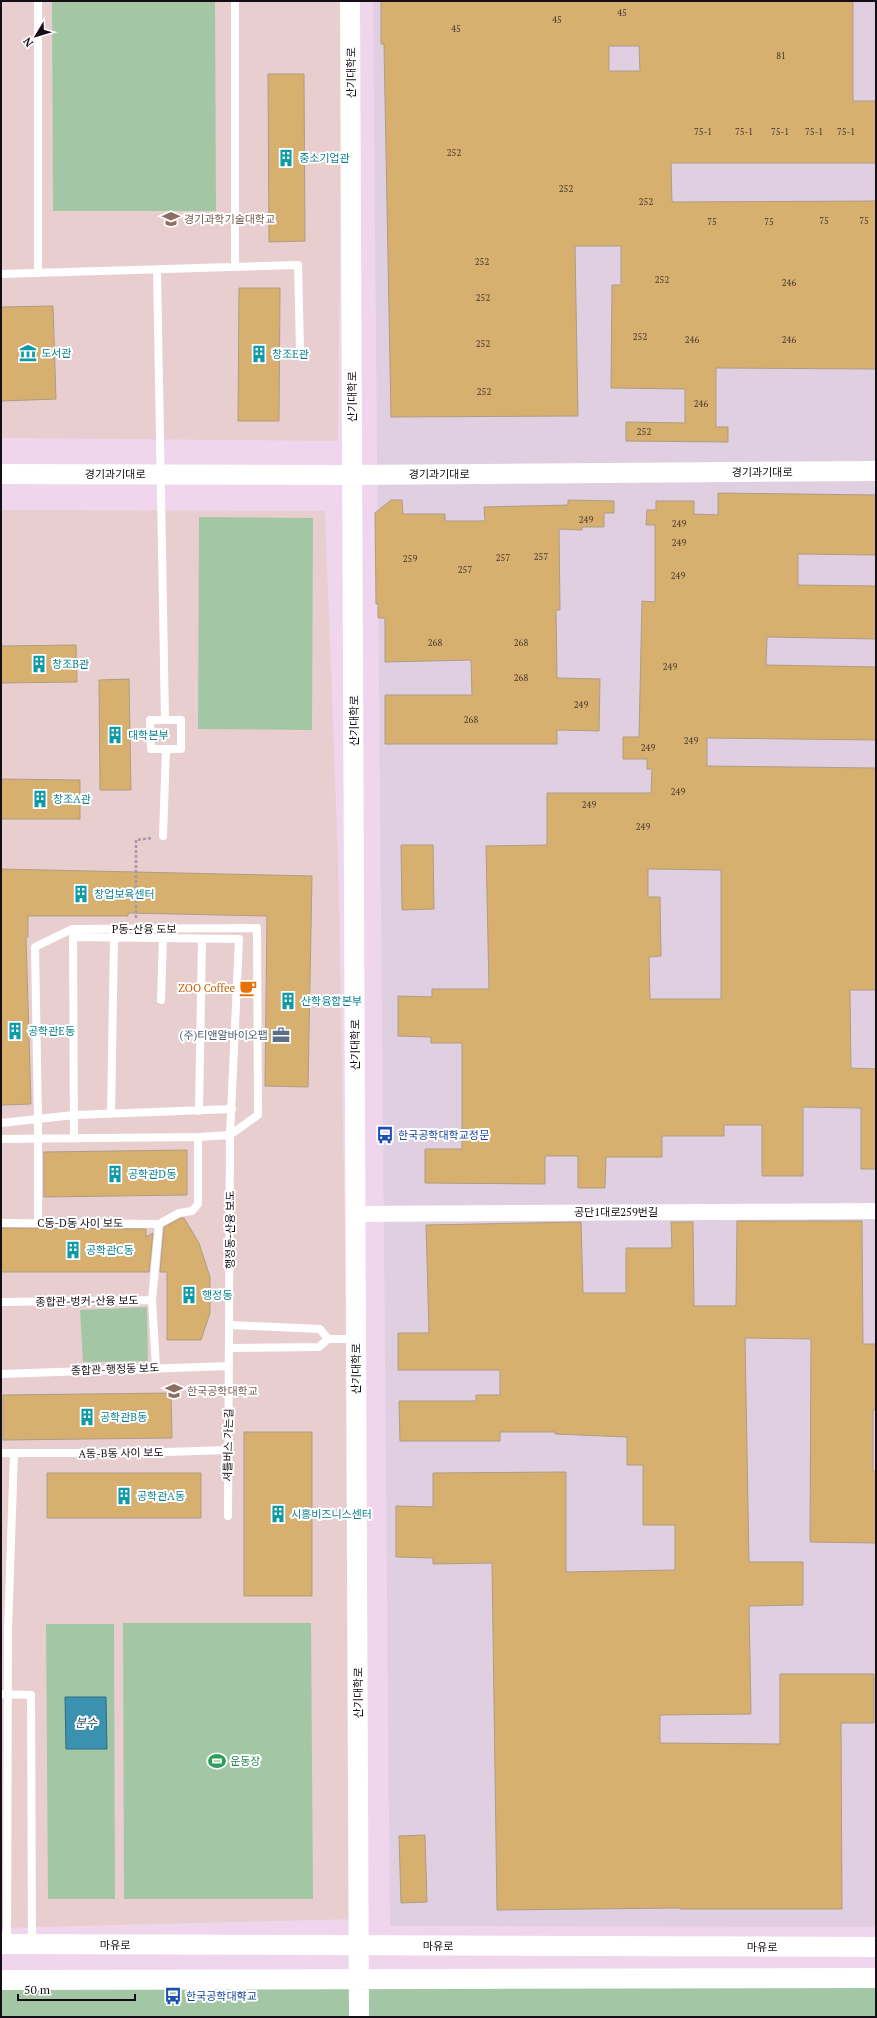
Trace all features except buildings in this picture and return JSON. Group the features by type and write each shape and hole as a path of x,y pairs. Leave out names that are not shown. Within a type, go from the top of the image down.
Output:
{"street":[{"name":"산기대학로","path":"350,1 359,2017"},
{"name":"경기과기대로","path":"1,474 352,475 876,471"},
{"name":"공단1대로259번길","path":"356,1214 876,1211"},
{"name":"마유로","path":"3,1939 32,1944 876,1947"},
{"path":"1,1980 876,1978"}],"lane":[{"path":"38,1 38,273"},
{"path":"235,1 236,267"},
{"path":"1,274 298,265 300,350"},
{"path":"157,269 162,474 165,720"},
{"path":"150,720 165,720 181,720 181,749 151,749 150,720"},
{"path":"163,836 166,749"},
{"name":"P동-산융 도보","path":"38,1119 35,947 72,929 257,928 258,1115 230,1135"},
{"path":"74,1138 73,937 202,939 199,1111"},
{"path":"111,1114 114,938"},
{"path":"161,1000 163,938"},
{"name":"행정동-산융 보도","path":"202,939 239,939 230,1135 229,1325"},
{"path":"1,1123 74,1115 232,1109"},
{"path":"38,1119 38,1223"},
{"path":"1,1139 198,1137 230,1135"},
{"path":"159,1224 178,1213 192,1211 198,1204 198,1137"},
{"name":"C동-D동 사이 보도","path":"1,1224 159,1224"},
{"name":"종합관-벙커-산융 보도","path":"1,1302 152,1300 159,1224"},
{"path":"152,1300 156,1367"},
{"path":"229,1325 320,1329 328,1339"},
{"name":"셔틀버스 가는길","path":"228,1516 229,1325"},
{"path":"230,1348 319,1347 328,1339 356,1339"},
{"name":"종합관-행정동 보도","path":"1,1374 156,1367 229,1366"},
{"name":"A동-B동 사이 보도","path":"1,1453 136,1453 228,1450"},
{"path":"3,1939 4,1694 14,1453"},
{"path":"4,1694 32,1695 32,1944"}],"path":[{"path":"136,938 136,840 163,836"}],"shaded area":[{"name":"경기과학기술대학교","path":"1,1 342,1 338,441 1,438"},
{"path":"373,1 876,1 876,1927 390,1926"},
{"name":"한국공학대학교","path":"1,510 325,511 338,856 358,1919 1,1928"}],"green space":[{"path":"52,1 215,1 216,211 53,211"},
{"path":"199,517 313,518 312,730 198,729"},
{"path":"147,1307 148,1361 83,1362 80,1310"},
{"name":"운동장","path":"123,1623 311,1623 313,1899 124,1899"},
{"path":"46,1624 114,1624 115,1899 48,1899"},
{"path":"876,1978 876,2017 1,2017 1,1981"}],"water":[{"name":"분수","path":"65,1697 106,1697 107,1749 66,1749"}],"place":[{"name":"중소기업관","path":"286,158"},
{"name":"경기과학기술대학교","path":"171,219"},
{"name":"도서관","path":"28,353"},
{"name":"창조E관","path":"259,354"},
{"name":"창조B관","path":"39,664"},
{"name":"대학본부","path":"115,735"},
{"name":"창조A관","path":"40,799"},
{"name":"창업보육센터","path":"81,894"},
{"name":"ZOO Coffee","path":"248,988"},
{"name":"산학융합본부","path":"288,1001"},
{"name":"공학관E동","path":"15,1031"},
{"name":"(주)티앤알바이오팹","path":"281,1035"},
{"name":"한국공학대학교정문","path":"385,1135"},
{"name":"공학관D동","path":"115,1174"},
{"name":"공학관C동","path":"73,1250"},
{"name":"행정동","path":"189,1295"},
{"name":"한국공학대학교","path":"174,1391"},
{"name":"공학관B동","path":"87,1417"},
{"name":"공학관A동","path":"124,1496"},
{"name":"시흥비즈니스센터","path":"278,1514"},
{"name":"운동장","path":"217,1761"},
{"name":"한국공학대햑교","path":"173,1996"}]}
